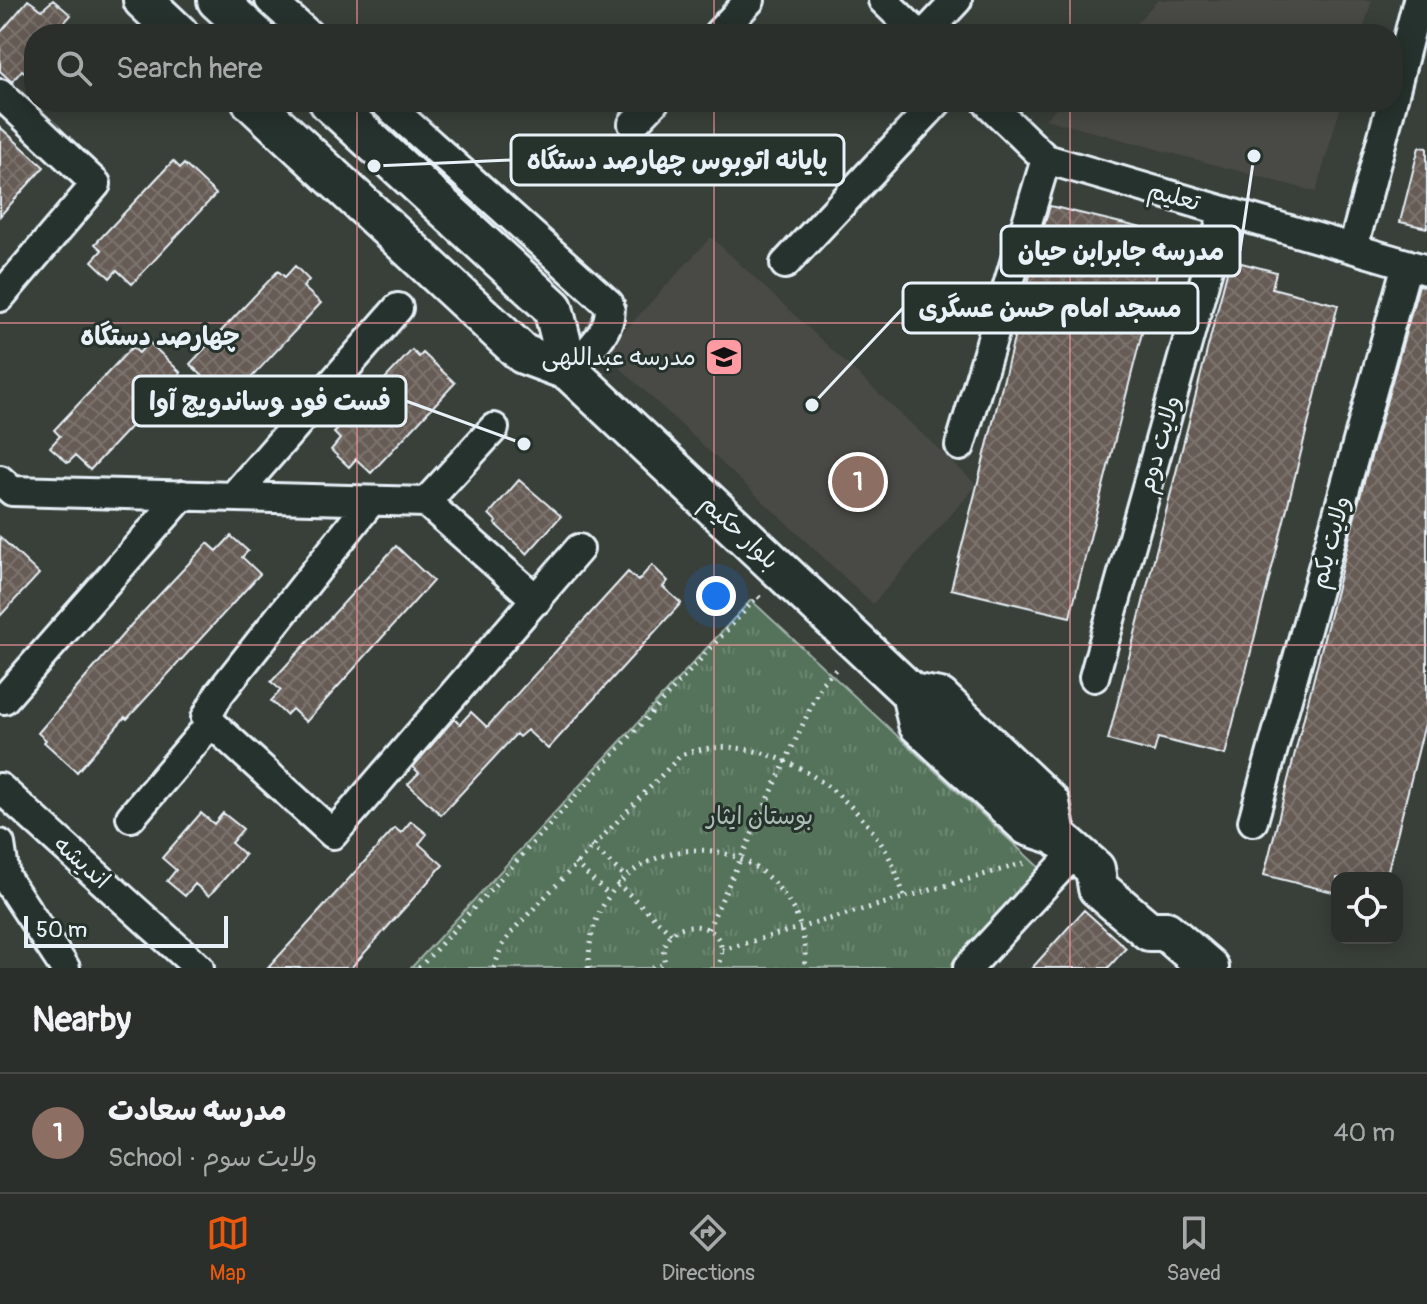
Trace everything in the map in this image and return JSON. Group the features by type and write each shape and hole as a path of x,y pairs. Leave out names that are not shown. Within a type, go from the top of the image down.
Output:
{"street":[{"path":"143,0 168,24"},
{"path":"217,0 243,24"},
{"path":"270,0 297,24"},
{"path":"727,24 750,0"},
{"path":"883,0 908,24"},
{"path":"934,24 957,0"},
{"path":"1403,58 1418,0"},
{"path":"0,94 96,184 0,297"},
{"name":"بلوار حکیم","path":"263,112 523,354 569,371 911,693 918,724 1028,826 1067,854 1114,869 1164,912 1166,931 1197,964"},
{"path":"340,112 553,308 569,371"},
{"path":"395,112 609,304 610,321 569,371"},
{"path":"633,124 644,112"},
{"path":"785,264 928,112"},
{"name":"تعلیم","path":"997,112 1046,159 1417,267"},
{"path":"1353,248 1389,112"},
{"path":"960,446 1046,159"},
{"name":"ولایت دوم","path":"1094,677 1224,211"},
{"name":"ولایت یکم","path":"1253,821 1417,267"},
{"path":"233,497 398,308"},
{"path":"426,502 494,428"},
{"path":"0,480 12,491 426,502 537,600"},
{"path":"4,699 183,495"},
{"path":"371,501 219,694 206,718 333,834 579,549"},
{"path":"131,817 211,723"},
{"name":"اندیشه","path":"0,788 199,968"},
{"path":"0,844 3,880 65,968"},
{"path":"968,968 1067,854"}],"path":[{"path":"419,968 758,596 770,606"},
{"path":"826,657 849,678"},
{"path":"708,929 822,683 837,668"},
{"path":"494,968 508,937 591,846 681,755 704,749 741,749 786,762 824,784 862,820 884,849 905,899"},
{"path":"591,846 626,877"},
{"path":"589,968 588,946 598,912 617,883 647,861 683,850 720,851 754,865 782,890 801,930 806,960 804,968"},
{"path":"722,950 1067,854"},
{"path":"575,863 609,895"},
{"path":"617,883 672,934"},
{"path":"652,968 666,966 664,946 672,934 690,925 708,929 719,942 722,950 720,967"}],"shaded area":[{"path":"1158,0 1372,0 1365,24 1135,24"},
{"path":"1052,112 1339,112 1316,192 1045,119"},
{"path":"711,237 977,485 873,604 604,353"}],"green space":[{"name":"بوستان ایثار","path":"751,600 1044,872 956,968 411,968"}],"building":[{"path":"28,0 42,10 53,0 71,15 63,24 24,24 24,72 22,70 12,82 0,71 0,33"},
{"path":"0,127 44,167 0,216"},
{"path":"1419,147 1427,148 1427,228 1400,222"},
{"path":"173,161 180,168 184,164 216,194 132,284 117,270 110,278 92,261 102,250 95,244"},
{"path":"1050,206 1167,234 1070,617 951,589"},
{"path":"1230,260 1276,272 1272,288 1338,305 1225,755 1158,738 1154,752 1108,740"},
{"path":"295,266 309,280 303,287 321,303 236,394 222,380 214,387 190,364 278,271 285,277"},
{"path":"1419,285 1427,287 1427,716 1388,872 1331,872 1331,892 1264,875 1359,500"},
{"path":"149,342 181,373 90,470 75,456 68,463 50,447 60,436 54,430 132,347 139,353"},
{"path":"412,350 419,357 423,353 455,383 371,473 356,459 349,467 331,450 340,439 334,433"},
{"path":"519,480 561,516 527,554 495,524 497,522 489,514"},
{"path":"231,536 248,551 242,557 260,574 77,772 38,733 131,625 208,543 217,551"},
{"path":"0,537 39,574 0,616"},
{"path":"396,546 433,581 306,722 292,709 286,715 271,701 281,690 271,682"},
{"path":"652,565 668,581 663,587 681,603 548,749 527,730 519,737 516,734 441,815 408,784 419,773 413,767 454,719 460,724 471,712 487,727 628,572 638,581"},
{"path":"201,813 214,824 223,813 243,829 231,843 245,855 209,896 195,884 185,896 167,881 176,870 162,858"},
{"path":"411,821 427,834 419,844 443,865 351,968 268,968 395,828 401,833"},
{"path":"1084,910 1126,948 1108,968 1032,968"}],"place":[{"name":"مدرسه جابرابن حیان","path":"1254,156"},
{"name":"پایانه اتوبوس چهارصد دستگاه","path":"374,166"},
{"name":"مدرسه عبداللهی","path":"724,357"},
{"name":"مسجد امام حسن عسگری","path":"812,405"},
{"name":"فست فود وساندویچ آوا","path":"524,444"},
{"name":"مدرسه سعادت","path":"858,482"}],"district":[{"name":"چهارصد دستگاه","path":"160,336"}]}
